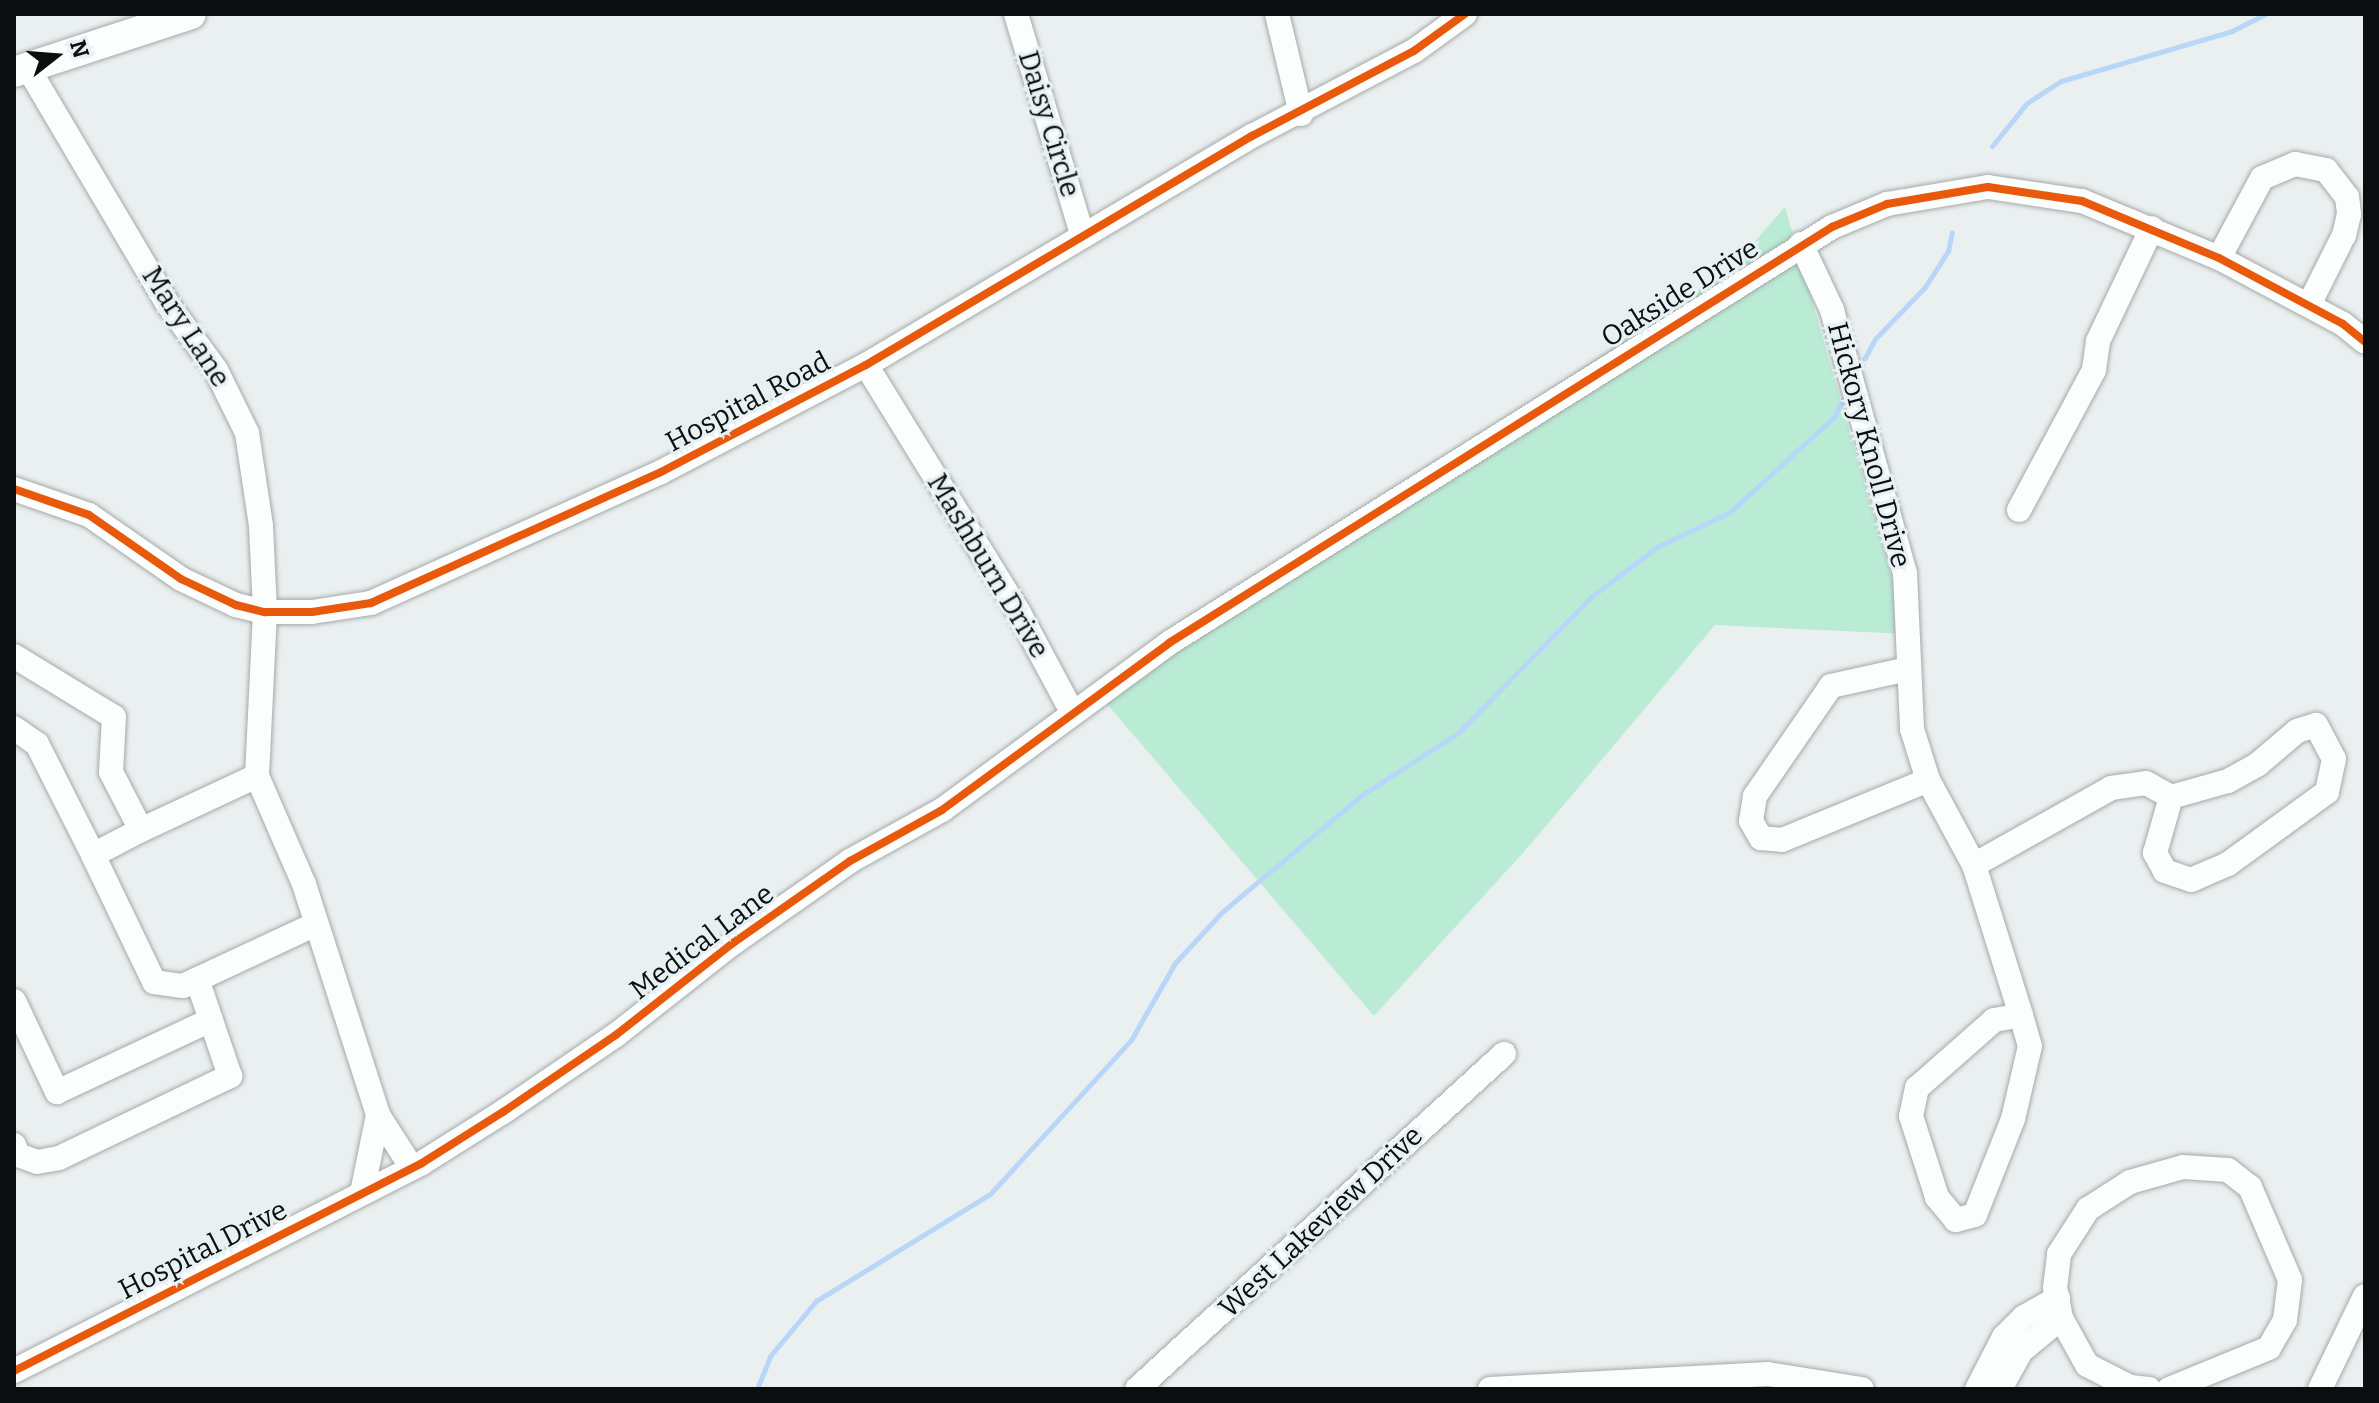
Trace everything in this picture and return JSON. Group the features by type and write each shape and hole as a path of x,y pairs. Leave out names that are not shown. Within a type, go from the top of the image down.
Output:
{"main road":[{"path":"21,70 191,14"}],"street":[{"name":"Daisy Circle","path":"1016,14 1082,234"},
{"path":"1277,14 1301,114"},
{"name":"Hospital Road","path":"14,489 89,515 181,579 236,605 265,612 312,612 371,603 661,472 866,365 1082,234 1252,136 1301,114 1414,51 1465,14"},
{"name":"Mary Lane","path":"21,70 167,303 235,403 255,473 265,612 257,776"},
{"path":"2219,258 2247,197 2262,178 2295,164 2326,170 2347,197 2349,214 2344,235 2309,305"},
{"name":"Oakside Drive","path":"1072,712 1302,556 1443,473 1801,244 1887,204 1988,187 2082,201 2219,258 2309,305 2365,342"},
{"path":"2019,510 2094,370 2098,341 2152,228"},
{"name":"Hickory Knoll Drive","path":"1801,244 1832,310 1905,573 1909,717 1928,780 1974,865 2021,1015 2030,1046 2013,1119 1975,1215 1956,1220 1937,1197 1911,1116 1917,1088 1994,1020 2021,1015"},
{"name":"Mashburn Drive","path":"866,365 1019,613 1072,712"},
{"path":"14,656 114,717 111,772 141,830"},
{"path":"1908,669 1831,686 1755,796 1751,821 1761,838 1782,840 1928,780"},
{"name":"Medical Lane","path":"412,1168 616,1035 733,943 830,875 942,810 1072,712"},
{"path":"1974,865 2111,788 2146,783 2171,797 2228,781 2257,765 2297,731 2316,725 2334,759 2327,792 2228,864 2191,880 2165,871 2155,853 2171,797"},
{"path":"14,728 37,744 154,982 183,986 316,924"},
{"path":"93,855 257,776 316,924 378,1115 412,1168"},
{"path":"14,1145 18,1155 37,1162 59,1158 230,1076 197,979"},
{"path":"14,1001 57,1092 211,1020"},
{"name":"West Lakeview Drive","path":"1137,1389 1504,1054"},
{"path":"362,1193 378,1115"},
{"path":"2149,1389 2130,1387 2087,1365 2060,1308 2059,1254 2088,1209 2130,1182 2183,1167 2228,1170 2250,1187 2290,1280 2285,1320 2269,1348 2169,1389"},
{"name":"Hospital Drive","path":"14,1371 412,1168"},
{"path":"2320,1389 2365,1296"},
{"path":"1977,1389 2004,1337 2024,1317 2060,1308"},
{"path":"2000,1389 2021,1351 2060,1308"},
{"path":"1490,1389 1768,1374 1862,1389"}],"green space":[{"path":"1785,207 1908,634 1715,625 1530,845 1374,1016 1101,697 1734,265"}],"waterway":[{"path":"1992,146 2027,103 2061,81 2232,31 2265,14"},
{"path":"1859,369 1875,339 1925,287 1948,251 1952,232"},
{"path":"757,1389 770,1356 816,1301 990,1194 1131,1040 1175,963 1222,912 1362,795 1458,733 1591,597 1657,547 1730,512 1834,417 1843,399"}],"cycle path":[{"path":"14,489 89,515 181,579 236,605 265,612 312,612 371,603 661,472 866,365 1252,136 1414,51 1465,14"},
{"path":"14,1371 422,1163 616,1035 733,943 850,861 942,810 1169,643 1832,227 1887,204 1988,187 2082,201 2219,258 2343,324 2365,342"}]}
